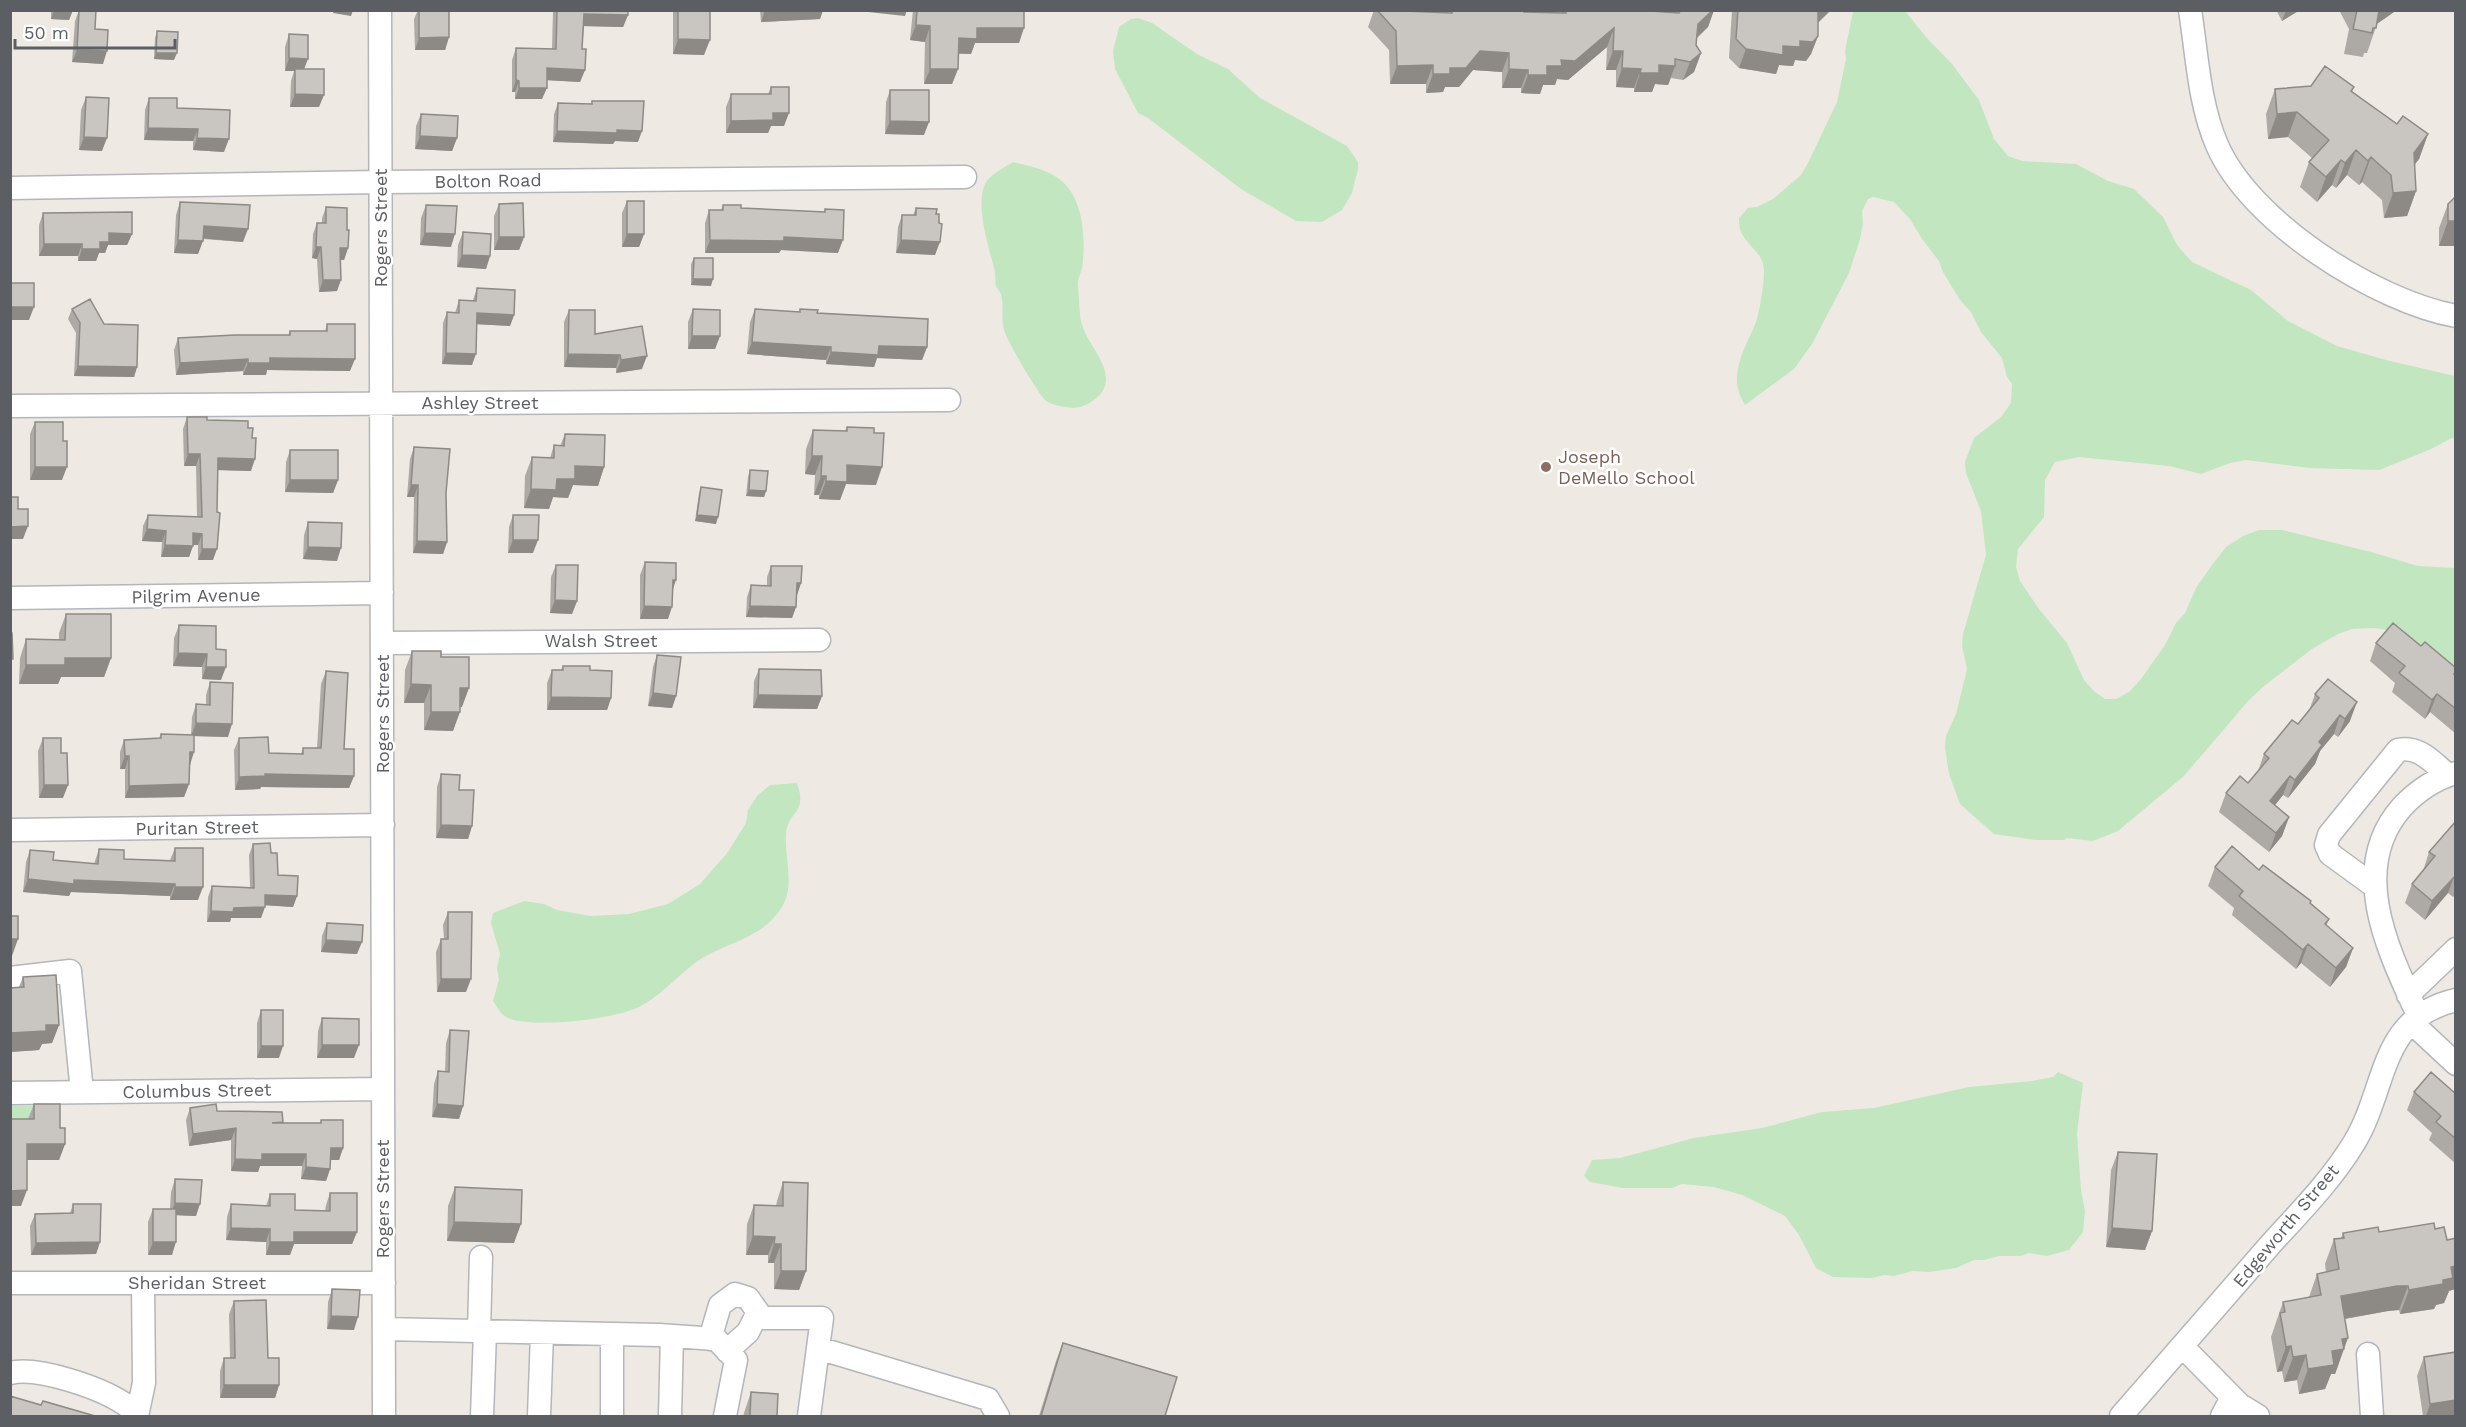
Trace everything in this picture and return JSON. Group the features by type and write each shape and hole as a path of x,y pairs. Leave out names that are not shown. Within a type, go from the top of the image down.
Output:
{"street":[{"name":"Rogers Street","path":"380,10 384,1416"},
{"path":"2190,10 2202,92 2211,128 2217,146 2228,165 2248,191 2291,233 2338,267 2395,296 2456,316"},
{"name":"Bolton Road","path":"10,188 965,177"},
{"name":"Ashley Street","path":"10,406 949,400"},
{"name":"Pilgrim Avenue","path":"10,598 382,593"},
{"name":"Walsh Street","path":"383,643 819,640"},
{"path":"2374,886 2330,854 2326,844 2329,835 2398,750 2407,748 2418,751 2452,774 2419,791 2397,813 2381,845 2375,869 2374,886 2388,949 2408,995 2415,1019 2456,1064"},
{"name":"Puritan Street","path":"10,830 383,825"},
{"path":"2408,995 2456,949"},
{"path":"10,978 70,971 82,1092"},
{"path":"2415,1019 2436,1006 2456,1000"},
{"name":"Edgeworth Street","path":"2121,1416 2336,1169 2365,1121 2393,1043 2415,1019"},
{"name":"Columbus Street","path":"10,1093 383,1089"},
{"path":"482,1257 482,1416"},
{"name":"Sheridan Street","path":"10,1283 384,1282"},
{"path":"137,1416 144,1383 143,1283"},
{"path":"735,1294 748,1298 758,1312 748,1332 719,1345 720,1305 735,1294"},
{"path":"755,1318 822,1318 809,1416"},
{"path":"384,1329 672,1336 719,1345 736,1360 725,1416"},
{"path":"539,1416 543,1334"},
{"path":"612,1335 612,1416"},
{"path":"670,1416 672,1336"},
{"path":"2182,1346 2227,1406 2258,1416"},
{"path":"818,1348 988,1399 998,1416"},
{"path":"2368,1354 2372,1416"},
{"path":"10,1373 29,1372 96,1388 126,1404 137,1416"}],"green space":[{"path":"1853,11 1905,11 1952,64 1979,100 1994,139 2008,156 2022,161 2076,164 2108,181 2134,189 2163,217 2177,245 2192,262 2251,290 2288,321 2337,346 2455,376 2455,439 2452,438 2379,470 2309,468 2246,460 2230,463 2201,474 2169,466 2079,457 2055,462 2045,480 2044,517 2018,549 2016,567 2020,581 2067,643 2084,680 2105,699 2116,699 2129,692 2165,645 2176,623 2185,613 2196,588 2226,547 2243,536 2259,530 2282,530 2418,566 2455,568 2455,678 2393,631 2374,628 2352,629 2312,649 2264,686 2249,700 2184,776 2118,831 2093,841 2067,838 2064,840 2036,840 1994,834 1960,804 1949,774 1945,748 1946,736 1956,714 1967,669 1962,646 1963,634 1986,555 1981,511 1966,473 1965,462 1974,438 2001,417 2011,403 2012,384 2007,377 2002,358 1981,332 1971,312 1960,300 1943,272 1939,261 1910,219 1894,202 1873,197 1868,199 1862,211 1863,223 1860,239 1849,273 1812,344 1794,369 1745,405 1737,383 1739,363 1756,322 1762,297 1764,271 1761,259 1741,232 1739,218 1748,208 1757,207 1773,199 1801,175 1808,163 1837,102"},
{"path":"1138,18 1152,23 1197,54 1228,69 1260,98 1347,146 1358,162 1358,169 1352,193 1342,210 1322,222 1296,221 1241,189 1148,118 1138,113 1115,69 1113,51 1119,27 1131,19"},
{"path":"1013,162 1040,169 1058,178 1070,190 1079,211 1084,246 1078,283 1081,321 1103,364 1106,379 1104,389 1098,397 1080,407 1063,407 1046,401 1023,367 1004,330 1001,293 996,286 995,270 981,203 987,180"},
{"path":"797,783 800,793 799,807 787,826 786,833 789,879 786,897 776,915 758,931 704,957 648,1002 627,1011 593,1019 535,1023 508,1018 499,1011 493,1001 499,980 497,968 500,954 491,923 493,913 524,901 591,916 629,914 668,904 700,884 728,852 746,823 748,810 757,796 770,785"},
{"path":"2058,1072 2083,1083 2077,1134 2081,1190 2085,1211 2083,1232 2069,1250 2047,1256 2029,1253 2021,1256 1999,1256 1974,1260 1956,1268 1929,1272 1913,1271 1894,1276 1833,1277 1816,1268 1799,1235 1785,1216 1742,1195 1714,1187 1682,1184 1672,1188 1623,1188 1590,1182 1584,1176 1592,1160 1620,1158 1694,1138 1762,1128 1822,1112 1874,1108 1969,1087 2053,1077"},
{"path":"11,1106 48,1106 48,1118 26,1119 26,1137 11,1137"}],"building":[{"path":"79,10 96,10 95,29 108,30 107,51 77,50"},
{"path":"419,10 449,10 449,37 419,38"},
{"path":"557,10 628,10 628,15 584,14 582,49 586,49 585,70 547,68 547,88 519,88 519,81 516,80 516,48 556,49"},
{"path":"678,10 710,10 710,40 678,39"},
{"path":"917,10 1024,10 1024,28 977,28 977,39 959,38 958,69 930,69 930,26 916,25"},
{"path":"1377,10 1452,13 1453,10 1524,10 1524,12 1566,13 1566,10 1636,10 1679,13 1681,10 1713,10 1698,24 1696,45 1701,53 1690,62 1675,59 1675,66 1659,65 1659,73 1640,73 1641,69 1622,68 1623,51 1613,51 1614,28 1575,61 1561,60 1562,66 1547,66 1547,75 1528,75 1528,70 1509,69 1509,53 1480,51 1466,68 1450,68 1450,74 1433,74 1433,65 1397,66 1396,31"},
{"path":"1738,10 1818,10 1818,36 1813,42 1800,41 1800,47 1783,46 1783,55 1746,49 1736,39"},
{"path":"2357,10 2379,10 2376,28 2373,28 2372,33 2353,29"},
{"path":"157,31 178,32 177,53 156,53"},
{"path":"289,34 308,35 308,59 289,58"},
{"path":"2325,66 2354,87 2351,91 2397,124 2403,116 2428,134 2414,153 2416,191 2393,193 2391,175 2371,157 2368,161 2356,150 2345,163 2341,160 2326,177 2309,162 2329,140 2297,112 2277,114 2275,89 2311,86"},
{"path":"295,69 324,69 324,95 295,94"},
{"path":"771,87 789,87 789,113 773,113 773,120 731,121 731,94 771,94"},
{"path":"890,90 929,90 929,122 890,121"},
{"path":"86,97 109,98 107,138 84,137"},
{"path":"149,98 177,98 177,108 230,110 229,139 197,138 198,129 148,128"},
{"path":"592,101 644,101 642,131 617,130 617,133 557,131 558,103 592,104"},
{"path":"421,114 458,116 457,138 420,136"},
{"path":"2456,196 2456,221 2448,221 2448,204"},
{"path":"627,201 644,201 644,234 627,234"},
{"path":"180,202 250,205 248,229 204,226 203,241 178,240"},
{"path":"523,203 524,237 499,237 499,204"},
{"path":"426,205 457,206 455,234 425,233"},
{"path":"723,205 825,212 825,209 844,210 843,240 784,237 784,241 710,240 709,210 723,210"},
{"path":"326,207 347,208 348,248 340,248 341,280 323,280 321,247 316,247 317,223 326,223"},
{"path":"916,208 937,209 939,223 942,224 940,242 901,240 902,215 916,215"},
{"path":"132,212 132,234 109,233 109,242 100,242 100,249 82,249 82,244 44,244 43,213"},
{"path":"463,232 491,234 490,256 462,255"},
{"path":"694,258 713,258 713,279 693,279"},
{"path":"10,283 34,283 34,307 10,307"},
{"path":"477,288 515,290 514,315 477,313 476,354 446,353 447,312 459,313 459,300 476,301"},
{"path":"90,299 104,324 138,325 137,367 78,366 80,323 72,309"},
{"path":"693,309 720,310 720,336 692,336"},
{"path":"755,309 800,312 800,309 818,310 817,313 928,319 927,347 879,346 878,355 831,352 831,347 752,342"},
{"path":"569,310 595,310 595,334 642,326 647,356 621,360 620,355 568,354"},
{"path":"327,324 355,324 355,359 270,358 270,363 248,363 248,359 180,363 178,338 290,335 290,331 327,331"},
{"path":"187,417 248,421 248,428 253,428 252,438 256,438 255,459 218,458 217,512 220,513 217,549 202,549 202,534 193,533 193,546 165,545 166,531 147,529 148,515 202,517 200,454 188,454"},
{"path":"35,422 63,422 63,441 67,441 67,467 35,467"},
{"path":"847,427 874,428 874,433 884,433 882,467 847,465 847,482 826,481 826,476 821,476 822,456 812,456 813,430 847,431"},
{"path":"565,434 605,435 604,467 575,466 575,479 557,479 556,490 531,489 532,457 554,458 554,445 564,446"},
{"path":"414,447 450,449 446,493 447,542 417,541 418,485 411,485"},
{"path":"290,450 338,450 338,480 290,480"},
{"path":"750,470 768,471 766,491 749,490"},
{"path":"701,487 722,490 718,517 697,515"},
{"path":"10,497 18,497 18,509 28,509 28,526 10,527"},
{"path":"513,515 539,515 538,540 513,540"},
{"path":"308,522 342,523 341,548 308,547"},
{"path":"645,562 676,563 672,607 644,606"},
{"path":"556,565 578,565 577,601 555,600"},
{"path":"771,566 802,566 801,583 797,583 796,607 750,606 751,585 771,586"},
{"path":"66,614 111,614 111,658 65,658 65,665 26,665 26,639 65,640"},
{"path":"2393,623 2421,646 2425,642 2456,668 2454,674 2456,675 2456,709 2437,694 2432,700 2399,673 2405,666 2376,643"},
{"path":"179,625 216,626 216,649 226,650 226,667 206,667 207,654 178,653"},
{"path":"10,633 12,633 13,659 10,659"},
{"path":"412,651 441,651 441,657 469,657 469,688 460,688 460,712 431,712 431,685 411,684"},
{"path":"657,655 681,657 676,696 653,693"},
{"path":"563,666 590,666 590,670 612,671 611,698 551,697 552,670 563,670"},
{"path":"759,669 821,670 822,696 758,695"},
{"path":"326,671 348,673 344,749 354,749 354,776 265,774 265,776 239,777 239,738 268,737 269,753 303,754 303,748 321,748"},
{"path":"2328,679 2357,702 2345,719 2340,715 2319,742 2322,745 2295,780 2290,776 2270,801 2289,817 2276,833 2226,793 2240,776 2248,783 2269,758 2264,754 2292,720 2298,724 2319,698 2315,694"},
{"path":"210,682 233,683 232,724 196,723 196,704 210,705"},
{"path":"161,734 194,735 194,752 190,752 189,784 129,786 129,756 125,756 124,740 161,738"},
{"path":"43,738 61,738 61,753 67,753 68,785 44,785"},
{"path":"441,774 460,775 459,790 474,790 472,826 441,825"},
{"path":"2456,821 2456,875 2432,901 2412,884 2435,856 2429,852"},
{"path":"270,843 271,853 277,853 278,875 298,876 297,896 265,895 265,907 234,908 233,912 211,911 212,886 254,888 253,844"},
{"path":"2232,846 2259,870 2263,865 2311,901 2310,903 2329,919 2325,924 2353,948 2336,968 2308,944 2303,950 2239,896 2243,891 2215,867"},
{"path":"175,848 203,848 203,887 74,880 74,884 28,879 30,850 54,852 53,860 98,864 99,849 124,850 124,859 175,861"},
{"path":"448,912 472,912 471,979 441,979 441,939 448,939"},
{"path":"10,916 18,916 18,939 10,939"},
{"path":"327,923 363,925 362,942 326,940"},
{"path":"56,975 59,1025 46,1025 46,1031 10,1033 10,988 24,987 23,977"},
{"path":"261,1010 283,1010 283,1046 261,1046"},
{"path":"322,1018 359,1019 359,1045 322,1045"},
{"path":"450,1030 469,1031 463,1106 437,1104 438,1071 449,1072"},
{"path":"2431,1072 2456,1094 2456,1139 2436,1122 2441,1116 2414,1092"},
{"path":"34,1104 60,1104 60,1128 65,1128 65,1144 27,1144 27,1190 10,1191 10,1119 34,1119"},
{"path":"216,1104 217,1111 282,1112 283,1122 272,1123 321,1123 321,1120 343,1120 343,1148 331,1148 330,1169 306,1167 306,1154 262,1154 262,1160 235,1159 236,1128 193,1134 190,1108"},
{"path":"2118,1152 2157,1154 2152,1231 2112,1228"},
{"path":"175,1179 202,1180 200,1204 175,1203"},
{"path":"783,1182 808,1183 806,1271 781,1271 781,1244 774,1244 775,1237 753,1236 754,1205 783,1206"},
{"path":"455,1187 522,1190 521,1224 454,1222"},
{"path":"330,1193 357,1193 357,1232 294,1232 294,1242 270,1242 270,1229 231,1228 231,1204 270,1206 270,1194 295,1194 295,1210 330,1211"},
{"path":"73,1204 101,1204 100,1242 36,1243 35,1214 73,1213"},
{"path":"153,1209 176,1209 176,1242 153,1242"},
{"path":"2434,1223 2435,1229 2444,1227 2447,1240 2456,1238 2456,1266 2451,1267 2453,1278 2443,1280 2443,1284 2409,1290 2408,1286 2397,1286 2341,1296 2348,1338 2342,1339 2344,1349 2332,1351 2334,1365 2308,1369 2306,1355 2293,1357 2291,1346 2286,1347 2280,1313 2285,1312 2283,1302 2321,1295 2317,1274 2339,1269 2334,1239 2344,1238 2343,1233 2378,1227 2379,1232"},
{"path":"332,1289 360,1290 358,1317 331,1316"},
{"path":"266,1300 268,1358 279,1358 279,1385 224,1385 224,1358 235,1358 234,1301"},
{"path":"1063,1343 1177,1377 1165,1416 1041,1416"},
{"path":"2456,1352 2456,1400 2430,1404 2424,1357"},
{"path":"751,1392 778,1394 777,1416 750,1416"},
{"path":"10,1396 41,1405 43,1401 95,1416 10,1416"}],"place":[{"name":"Joseph DeMello School","path":"1546,467"}]}
